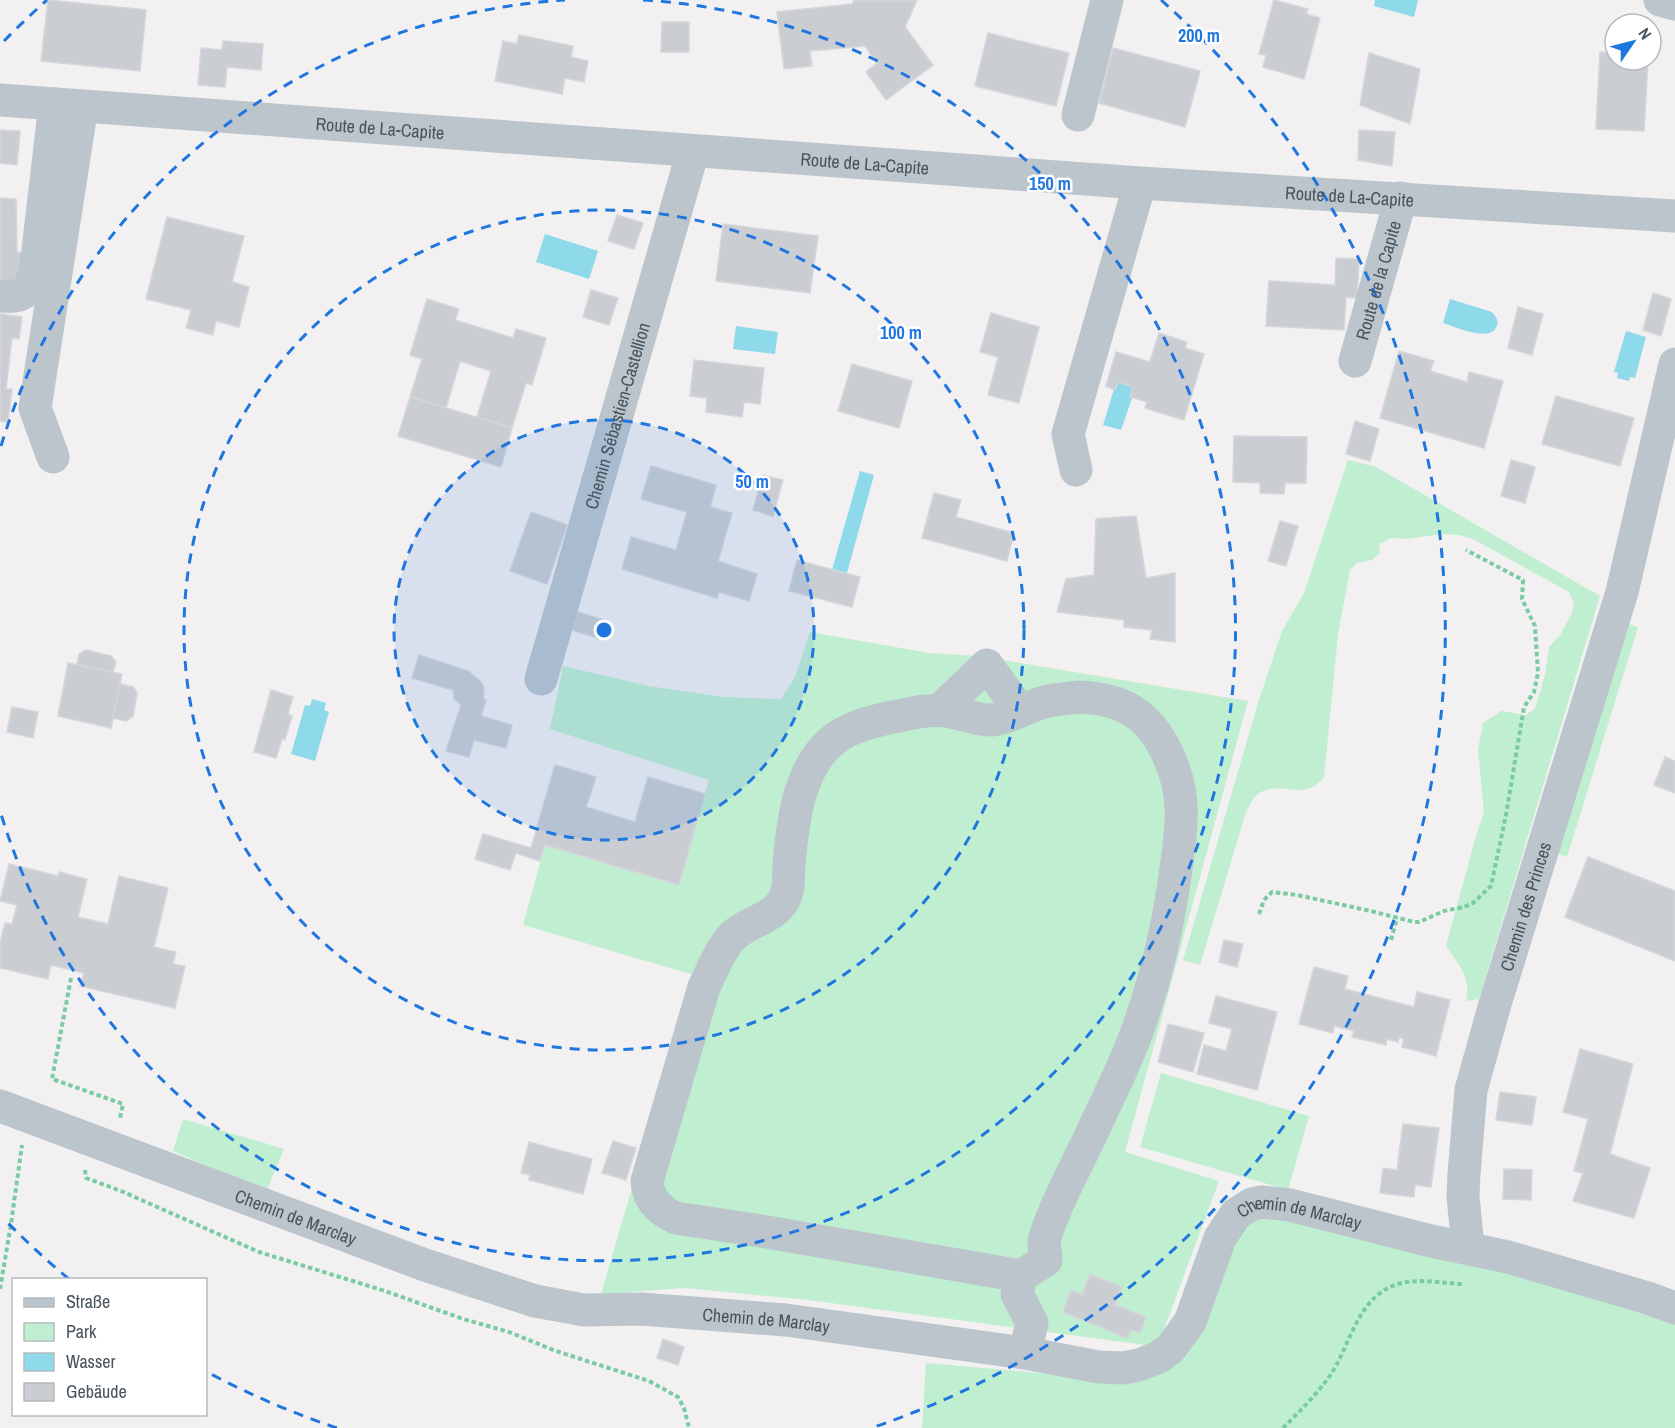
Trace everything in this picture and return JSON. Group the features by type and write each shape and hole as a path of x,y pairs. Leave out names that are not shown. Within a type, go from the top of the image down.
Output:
{"street":[{"path":"1078,115 1107,0"},
{"path":"1660,0 1675,4"},
{"name":"Route de La-Capite","path":"0,100 1140,183 1675,216"},
{"path":"0,296 14,297 24,294 32,282 69,105"},
{"path":"53,457 35,408 69,105"},
{"name":"Chemin Sébastien-Castellion","path":"541,679 693,151"},
{"path":"1076,470 1068,434 1140,183"},
{"name":"Route de la Capite","path":"1355,361 1401,198"},
{"name":"Chemin des Princes","path":"1468,1248 1463,1196 1471,1090 1495,1004 1622,592 1675,364"},
{"path":"940,710 987,665 1020,711"},
{"path":"1080,697 1096,698 1126,706 1137,712 1163,743 1176,771 1182,800 1170,910 1162,949 1142,1018 1127,1057 1051,1220 1044,1242 1046,1260 1021,1276 676,1218 666,1214 653,1202 647,1187 650,1169 704,987 730,938 774,911 786,896 797,805 811,766 831,742 853,727 901,715 940,710 982,720 1000,719 1044,702 1080,697"},
{"name":"Chemin de Marclay","path":"0,1106 425,1265 535,1300 584,1310 641,1309 786,1320 1025,1353 1099,1367 1123,1368 1139,1365 1160,1357 1175,1344 1190,1322 1220,1238 1236,1214 1252,1204 1272,1202 1290,1205 1431,1241 1468,1248"},
{"path":"1468,1248 1508,1257 1675,1308"},
{"path":"1021,1276 1017,1294 1032,1323 1025,1353"}],"path":[{"path":"1259,914 1264,900 1272,892 1297,895 1419,922 1444,911 1473,903 1491,886 1506,815 1524,707 1537,683 1535,626 1522,599 1523,580 1466,550"},
{"path":"1391,940 1396,918"},
{"path":"71,978 52,1079 123,1104 119,1120"},
{"path":"82,1135 86,1178 121,1191 259,1252 509,1332 556,1351 649,1381 666,1389 682,1401 688,1428"},
{"path":"0,1289 23,1137"},
{"path":"1282,1428 1329,1376 1353,1326 1370,1302 1387,1288 1412,1281 1462,1284"}],"green space":[{"path":"1348,460 1376,467 1600,596 1479,999 1466,1001 1465,978 1446,946 1484,812 1478,750 1483,723 1501,711 1526,715 1535,708 1545,675 1549,647 1560,635 1574,604 1569,592 1473,539 1459,535 1391,538 1379,544 1380,553 1372,560 1357,563 1350,570 1338,634 1324,777 1309,789 1270,789 1254,798 1246,812 1200,965 1183,960 1258,703 1282,631 1304,593"},
{"path":"1624,623 1638,627 1567,857 1552,852"},
{"path":"810,632 929,653 979,656 1248,701 1125,1152 1219,1181 1160,1340 1153,1346 808,1300 686,1288 601,1294 694,975 523,925 545,845 679,885 709,780 550,729 563,666 649,686 724,697 781,699 795,677"},
{"path":"1161,1073 1309,1116 1288,1190 1140,1147"},
{"path":"183,1119 284,1149 266,1192 173,1151"},
{"path":"1266,1212 1479,1264 1675,1321 1675,1428 922,1428 926,1363 1120,1380 1136,1379 1238,1230"}],"water":[{"path":"1375,0 1418,0 1414,17 1374,6"},
{"path":"545,234 598,251 589,279 536,262"},
{"path":"1450,299 1492,312 1497,321 1494,331 1473,333 1443,323"},
{"path":"736,326 778,332 775,354 733,349"},
{"path":"1626,331 1646,337 1635,378 1630,377 1629,381 1617,378 1618,373 1614,372"},
{"path":"1118,382 1133,387 1130,397 1132,398 1121,430 1103,425"},
{"path":"860,471 874,475 847,573 832,570"},
{"path":"312,699 326,703 324,710 329,712 315,761 291,754 305,705 310,706"}],"building":[{"path":"48,0 146,10 140,71 41,61"},
{"path":"854,0 917,0 905,27 933,65 886,100 866,72 877,63 865,46 810,51 812,66 784,69 777,12 852,4"},
{"path":"1274,0 1308,9 1306,14 1320,18 1304,79 1263,67 1266,55 1259,54"},
{"path":"662,22 689,22 689,52 661,52"},
{"path":"988,33 1069,53 1056,106 975,86"},
{"path":"519,35 573,46 571,57 588,61 584,82 565,78 562,94 495,81 503,41 517,44"},
{"path":"223,41 263,44 261,70 227,67 225,87 198,85 201,48 222,50"},
{"path":"1113,48 1200,71 1185,127 1099,103"},
{"path":"1600,52 1603,52 1603,72 1647,72 1644,131 1596,129"},
{"path":"1369,53 1420,69 1410,124 1360,105"},
{"path":"0,130 20,131 17,165 0,163"},
{"path":"1359,130 1395,132 1392,166 1358,160"},
{"path":"0,198 16,199 17,252 26,252 14,282 0,279"},
{"path":"617,215 643,223 634,249 608,241"},
{"path":"167,217 244,236 232,282 249,287 239,327 216,321 213,335 186,328 191,310 146,299"},
{"path":"723,224 818,236 810,293 716,281"},
{"path":"1336,258 1359,259 1357,298 1346,297 1344,330 1266,326 1269,281 1335,285"},
{"path":"591,290 618,298 609,325 583,317"},
{"path":"1653,293 1671,299 1661,336 1643,330"},
{"path":"427,299 459,309 455,320 513,338 516,329 546,338 532,385 526,383 512,428 477,417 491,371 460,361 446,408 410,397 422,359 410,355"},
{"path":"1518,307 1543,314 1532,355 1508,348"},
{"path":"991,313 1039,327 1019,403 988,395 998,357 980,352"},
{"path":"0,314 22,317 19,339 12,338 6,389 12,389 8,422 0,421"},
{"path":"1159,333 1187,342 1185,348 1204,354 1184,420 1145,408 1147,402 1130,397 1133,387 1118,382 1115,390 1106,386 1116,352 1150,362"},
{"path":"1399,351 1434,361 1430,371 1467,382 1469,372 1503,381 1484,448 1380,418"},
{"path":"694,360 764,368 760,404 744,402 742,417 706,412 707,398 690,396"},
{"path":"852,364 912,381 899,428 838,411"},
{"path":"1556,396 1634,418 1620,466 1542,444"},
{"path":"410,397 512,428 501,467 398,436"},
{"path":"1355,421 1379,429 1370,461 1346,454"},
{"path":"1234,436 1307,437 1306,483 1285,483 1284,494 1260,493 1260,483 1233,482"},
{"path":"1511,460 1535,467 1525,503 1501,496"},
{"path":"651,466 716,485 710,507 732,513 718,561 757,574 749,601 719,592 717,598 622,569 631,537 676,550 687,512 641,499"},
{"path":"763,475 783,480 773,516 753,510"},
{"path":"934,493 961,500 956,517 1014,533 1007,561 922,538"},
{"path":"531,512 567,525 547,584 510,571"},
{"path":"1136,516 1146,578 1175,573 1175,642 1150,639 1152,630 1124,627 1124,620 1057,612 1066,579 1094,575 1096,519"},
{"path":"1280,521 1298,526 1286,566 1268,561"},
{"path":"797,560 860,577 852,607 789,591"},
{"path":"578,612 607,621 601,639 572,630"},
{"path":"86,650 111,656 116,662 113,672 77,664 79,654"},
{"path":"419,655 471,672 478,679 483,685 483,699 486,700 481,716 512,725 506,748 474,740 469,757 446,751 461,705 454,699 453,690 412,678"},
{"path":"68,663 122,674 111,728 58,716"},
{"path":"120,684 133,687 137,693 133,716 126,721 113,718"},
{"path":"271,690 293,697 288,714 292,716 285,740 282,739 276,758 254,752"},
{"path":"12,707 38,712 33,738 7,732"},
{"path":"1665,757 1675,761 1675,793 1654,785"},
{"path":"555,765 596,777 586,807 635,822 648,777 705,794 679,885 545,845 540,861 516,853 510,870 475,859 483,834 531,848"},
{"path":"1588,857 1675,891 1675,961 1565,917"},
{"path":"9,864 58,876 59,872 87,879 78,917 108,924 119,876 168,888 154,947 176,952 173,964 185,966 175,1008 80,986 84,973 51,965 48,979 0,968 0,943 5,923 12,924 17,905 0,901"},
{"path":"1224,940 1243,944 1237,967 1219,962"},
{"path":"1314,967 1348,976 1345,989 1414,1007 1417,992 1450,1000 1436,1056 1402,1047 1404,1039 1399,1037 1398,1042 1387,1039 1386,1045 1352,1037 1354,1031 1334,1026 1333,1033 1299,1024"},
{"path":"1216,996 1277,1012 1257,1090 1197,1074 1204,1045 1226,1051 1232,1029 1209,1023"},
{"path":"1168,1024 1204,1033 1193,1072 1158,1062"},
{"path":"1580,1049 1633,1064 1610,1154 1650,1168 1634,1218 1573,1201 1583,1173 1574,1171 1588,1119 1563,1112"},
{"path":"1500,1092 1536,1097 1532,1125 1496,1120"},
{"path":"1403,1124 1439,1128 1431,1187 1415,1185 1414,1197 1380,1193 1383,1168 1397,1170"},
{"path":"613,1141 636,1148 626,1180 602,1173"},
{"path":"529,1142 592,1159 583,1194 529,1180 530,1175 521,1173"},
{"path":"1504,1169 1532,1170 1531,1200 1503,1199"},
{"path":"1090,1274 1122,1287 1115,1305 1146,1317 1140,1333 1131,1330 1127,1338 1063,1312 1071,1290 1082,1295"},
{"path":"663,1339 684,1347 678,1365 657,1358"}]}
